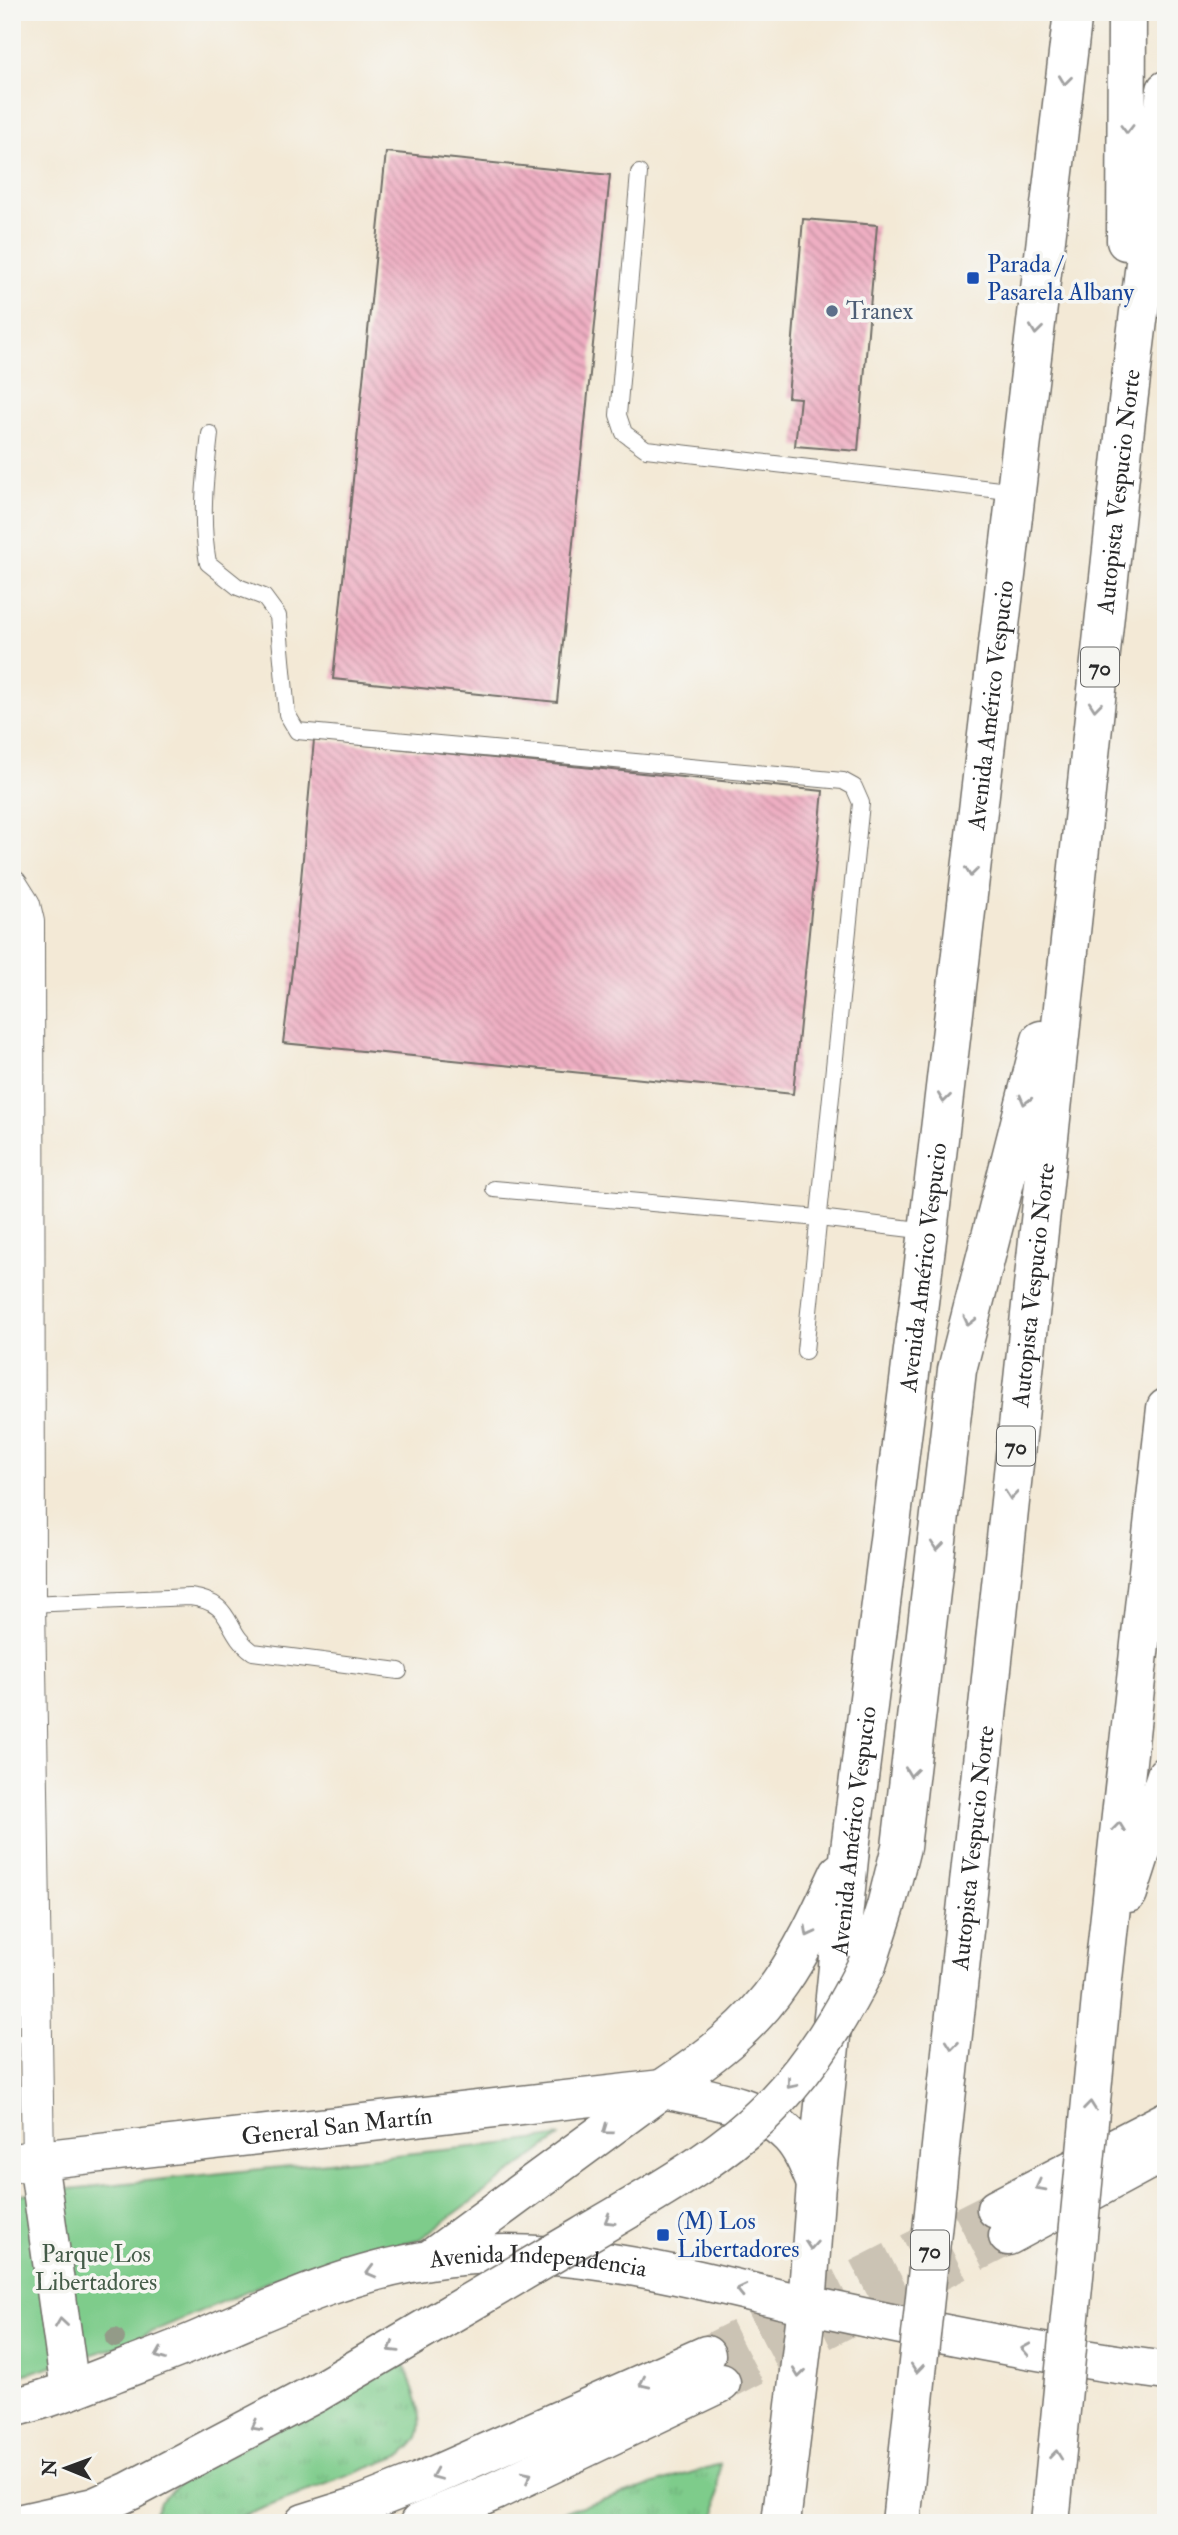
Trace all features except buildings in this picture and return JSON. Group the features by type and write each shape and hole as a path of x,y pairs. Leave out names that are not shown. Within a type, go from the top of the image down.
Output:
{"main road":[{"name":"Avenida Américo Vespucio","path":"781,2523 807,2305 816,2184 849,1849 928,1231 1073,12"},
{"path":"1126,419 1127,12"},
{"name":"Autopista Vespucio Norte","path":"901,2523 1126,419 1166,90"},
{"path":"22,2523 94,2507 130,2491 316,2393 636,2204 703,2162 737,2136 775,2103 824,2042 867,1965 887,1906 901,1847 957,1370 1073,916"},
{"path":"1050,2523 1103,1978 1166,1408"},
{"path":"1103,1978 1166,1775"},
{"name":"General San Martín","path":"662,2089 698,2065 732,2037 781,1983 826,1901 849,1849"},
{"path":"430,2259 662,2089"},
{"name":"General San Martín","path":"25,2162 662,2089 714,2099 758,2114 789,2135 804,2156 816,2184"},
{"path":"1166,2121 1002,2223 1166,2151"},
{"path":"25,2162 70,2390"},
{"name":"Avenida Independencia","path":"12,2408 70,2390 194,2342 305,2292 386,2268 430,2259 494,2254 609,2262 1006,2346 1153,2369"},
{"path":"304,2523 358,2506 714,2369 495,2491 419,2523"},
{"path":"1153,2369 1166,2403"}],"street":[{"path":"12,886 24,905 28,922 29,1604 25,2162"}],"lane":[{"path":"639,173 618,415 624,433 646,449 1017,492"},
{"path":"210,434 202,507 203,537 208,563 238,587 264,597 278,616 287,714 298,731 843,781 854,787 860,803 805,1351"},
{"path":"494,1189 819,1218 928,1231"},
{"path":"29,1604 190,1597 210,1600 223,1611 241,1643 253,1652 399,1671"}],"green space":[{"name":"Parque Los Libertadores","path":"561,2136 420,2239 293,2271 117,2347 12,2378 12,2195"},
{"path":"403,2362 417,2400 420,2431 412,2446 402,2455 225,2523 149,2523 160,2502 185,2478"},
{"path":"720,2464 716,2523 533,2523 533,2521"}],"tunnel":[{"path":"706,2355 996,2209"},
{"path":"721,2383 1008,2236"}],"place":[{"name":"Parada / Pasarela Albany","path":"973,278"},
{"name":"Tranex","path":"832,311"},
{"name":"(M) Los Libertadores","path":"663,2235"}]}
